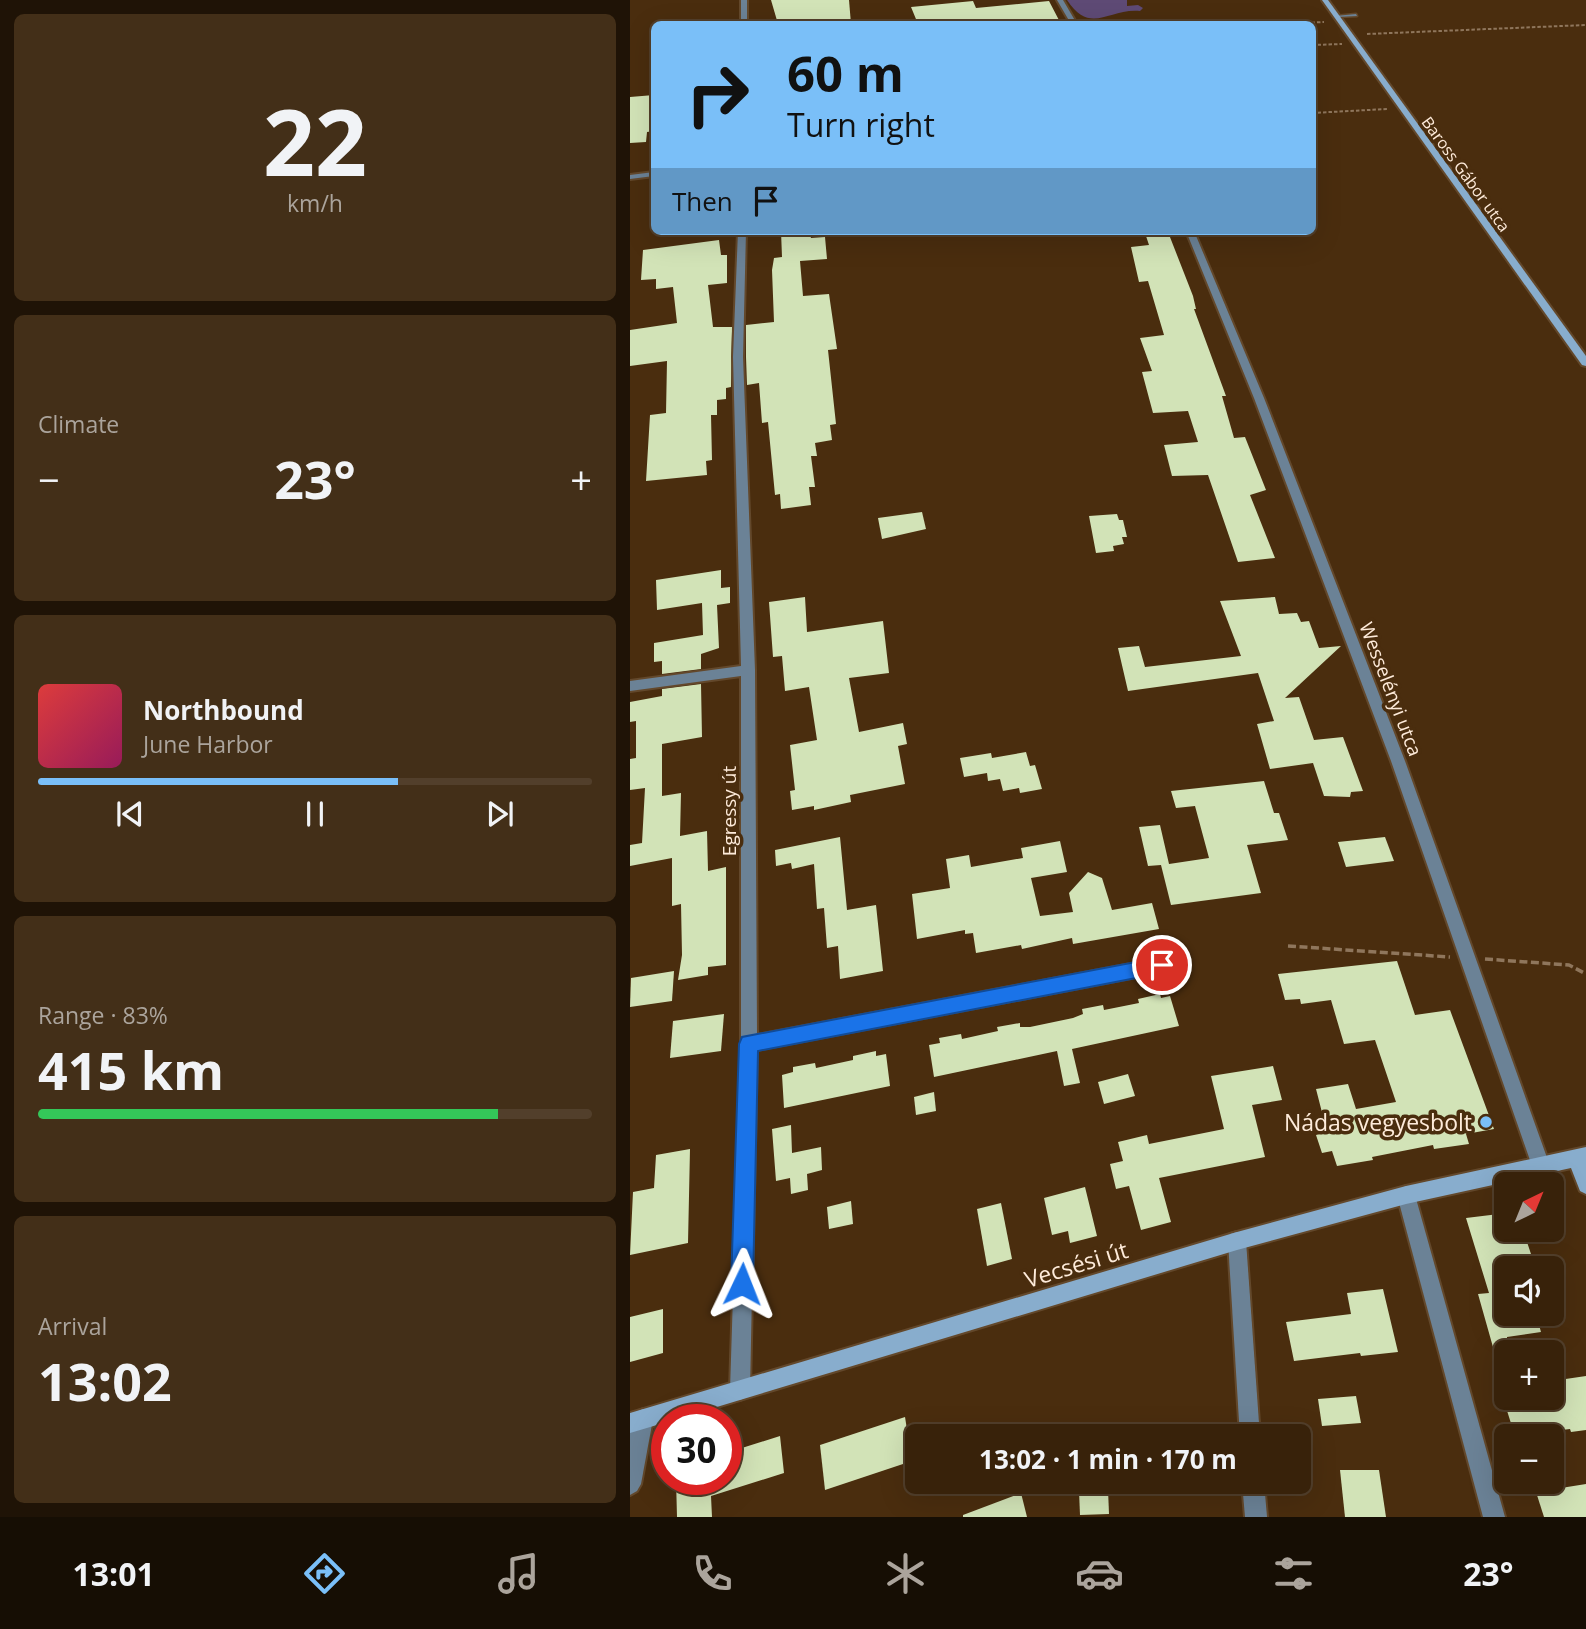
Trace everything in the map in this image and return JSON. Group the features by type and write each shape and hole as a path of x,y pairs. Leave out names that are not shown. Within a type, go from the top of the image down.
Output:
{"street":[{"path":"744,0 744,21"},
{"path":"1060,0 1072,21"},
{"name":"Baross Gábor utca","path":"1325,0 1586,363"},
{"path":"630,177 651,174"},
{"name":"Egressy út","path":"740,1390 749,1044 748,670 738,358 742,235"},
{"name":"Wesselényi utca","path":"1192,235 1259,398 1398,761 1541,1166"},
{"path":"630,686 748,670"},
{"path":"749,1044 1162,965"},
{"path":"1581,1157 1586,1185"},
{"name":"Vecsési út","path":"637,1421 1237,1241 1406,1195 1581,1157"},
{"path":"1406,1195 1494,1517"},
{"path":"1237,1241 1249,1424"},
{"path":"630,1484 637,1421"},
{"path":"1254,1494 1256,1517"}],"lane":[{"path":"1338,18 1356,15"}],"path":[{"path":"1311,21 1338,18"},
{"path":"1316,45 1586,25"},
{"path":"1316,113 1401,108"},
{"path":"1287,946 1462,958"},
{"path":"1475,959 1569,965 1586,974"}],"shaded area":[{"path":"1067,0 1127,0 1127,6 1138,5 1143,8 1140,11 1092,19 1076,11"}],"building":[{"path":"771,0 849,0 851,21 777,21"},
{"path":"973,1 976,8 1049,1 1059,21 917,21 911,7"},
{"path":"651,95 651,131 647,132 646,142 630,143 630,97"},
{"path":"781,235 825,237 827,259 800,261 803,296 829,294 837,349 828,350 836,424 830,425 832,440 815,443 817,456 811,456 815,487 809,487 811,505 781,509 780,494 775,495 768,422 762,423 759,383 747,385 746,325 774,322 772,270 774,258 782,257"},
{"path":"1146,235 1169,235 1193,296 1194,309 1226,396 1222,396 1234,438 1245,437 1266,490 1250,495 1275,558 1238,562 1208,475 1172,476 1164,445 1198,442 1188,411 1153,413 1142,372 1152,371 1140,338 1164,335 1148,281 1139,282 1131,247 1149,245"},
{"path":"719,240 721,255 727,255 727,283 708,285 713,327 732,327 731,387 726,388 726,399 717,400 717,415 711,415 712,460 706,461 707,475 646,481 650,415 666,413 667,361 630,366 630,330 677,323 673,287 656,289 656,279 641,280 643,250"},
{"path":"922,512 926,529 882,539 878,518"},
{"path":"1117,514 1119,520 1123,520 1127,537 1122,537 1124,544 1113,546 1114,551 1096,553 1089,516"},
{"path":"721,570 721,588 730,587 730,603 717,605 719,648 701,654 701,669 662,674 662,661 654,662 654,643 703,635 702,603 657,610 656,580"},
{"path":"805,597 807,632 883,621 889,673 849,678 859,732 903,723 907,744 898,746 905,784 850,795 851,802 814,810 814,806 792,810 790,791 795,790 790,745 817,740 809,687 785,691 782,656 773,657 769,602"},
{"path":"1275,597 1279,614 1297,613 1301,622 1309,621 1319,648 1341,646 1285,698 1299,697 1314,740 1343,737 1363,791 1351,792 1350,797 1324,796 1313,763 1270,769 1257,724 1274,721 1258,673 1128,691 1118,648 1139,646 1145,667 1241,656 1220,601"},
{"path":"701,684 702,737 662,744 662,796 681,793 680,836 707,831 708,871 726,867 726,965 708,967 708,975 678,980 682,955 681,904 672,906 672,858 630,866 630,845 642,843 645,788 630,790 630,759 636,758 636,721 630,722 630,702 662,696 662,689"},
{"path":"1026,752 1030,766 1035,765 1042,789 1020,793 1019,788 1003,791 1000,779 988,781 987,773 964,777 960,758 991,753 992,758"},
{"path":"1264,781 1274,813 1279,813 1288,840 1247,845 1261,893 1171,905 1161,865 1148,866 1139,827 1160,825 1169,864 1209,858 1195,806 1176,808 1171,791"},
{"path":"840,837 847,910 876,905 883,971 840,979 838,946 827,948 824,908 817,909 814,864 792,869 791,863 776,866 775,850"},
{"path":"1385,837 1394,861 1346,867 1338,842"},
{"path":"1060,841 1067,872 1031,878 1040,916 1073,912 1069,893 1088,872 1102,878 1112,910 1152,903 1159,929 1073,944 1072,938 1022,949 1021,945 976,953 973,933 965,934 965,930 917,939 912,894 950,888 946,859 969,855 971,867 1023,858 1021,848"},
{"path":"1397,961 1415,1015 1450,1010 1494,1129 1466,1134 1469,1144 1434,1149 1433,1145 1337,1166 1332,1151 1322,1153 1316,1135 1327,1132 1316,1089 1348,1084 1356,1109 1396,1102 1375,1040 1344,1044 1331,1000 1301,1004 1300,999 1285,1000 1278,974"},
{"path":"674,971 672,1001 630,1007 631,978"},
{"path":"1160,994 1161,998 1170,996 1179,1026 1072,1049 1080,1083 1064,1086 1057,1051 934,1077 929,1045 940,1043 939,1038 961,1034 962,1039 998,1031 997,1027 1020,1023 1020,1027 1030,1027 1073,1018 1083,1014 1082,1009 1103,1005 1104,1010 1139,1003 1138,999"},
{"path":"724,1014 721,1051 670,1058 673,1021"},
{"path":"876,1051 876,1056 886,1054 890,1086 784,1108 782,1075 793,1072 793,1067 815,1063 816,1068 853,1060 853,1056"},
{"path":"1273,1066 1282,1100 1252,1105 1265,1157 1159,1178 1171,1222 1141,1230 1129,1186 1116,1189 1110,1164 1123,1161 1118,1142 1147,1135 1149,1144 1224,1129 1211,1076"},
{"path":"1128,1074 1135,1096 1104,1104 1098,1082"},
{"path":"934,1092 936,1111 916,1115 914,1097"},
{"path":"791,1125 792,1153 821,1147 822,1170 807,1174 808,1190 791,1194 790,1178 776,1181 772,1129"},
{"path":"690,1149 688,1243 630,1255 633,1192 654,1188 656,1155"},
{"path":"1085,1187 1097,1236 1070,1243 1068,1231 1052,1235 1044,1198"},
{"path":"851,1201 853,1224 829,1229 827,1207"},
{"path":"1001,1203 1012,1259 987,1266 977,1209"},
{"path":"1494,1215 1494,1242 1527,1242 1532,1256 1494,1256 1494,1326 1539,1326 1541,1332 1507,1337 1507,1340 1494,1340 1494,1351 1478,1294 1489,1293 1466,1218"},
{"path":"1383,1289 1398,1352 1361,1356 1360,1353 1294,1361 1286,1322 1351,1314 1347,1293"},
{"path":"663,1309 663,1353 630,1362 630,1317"},
{"path":"1586,1376 1586,1430 1571,1432 1570,1429 1564,1430 1564,1424 1511,1424 1507,1410 1564,1410 1564,1379"},
{"path":"1356,1396 1361,1423 1322,1426 1318,1399"},
{"path":"905,1417 905,1463 825,1490 820,1445"},
{"path":"780,1436 784,1473 742,1486 742,1448"},
{"path":"1340,1470 1379,1470 1386,1517 1345,1517"},
{"path":"1586,1484 1586,1517 1544,1517 1537,1494 1564,1494 1564,1488"},
{"path":"1021,1494 1027,1517 963,1517"},
{"path":"1079,1494 1108,1494 1109,1514 1080,1515"},
{"path":"676,1495 714,1495 711,1496 712,1517 677,1517"}],"place":[{"name":"Nádas vegyesbolt","path":"1486,1122"}],"route":[{"path":"742,1284 749,1044 1162,965"}]}
